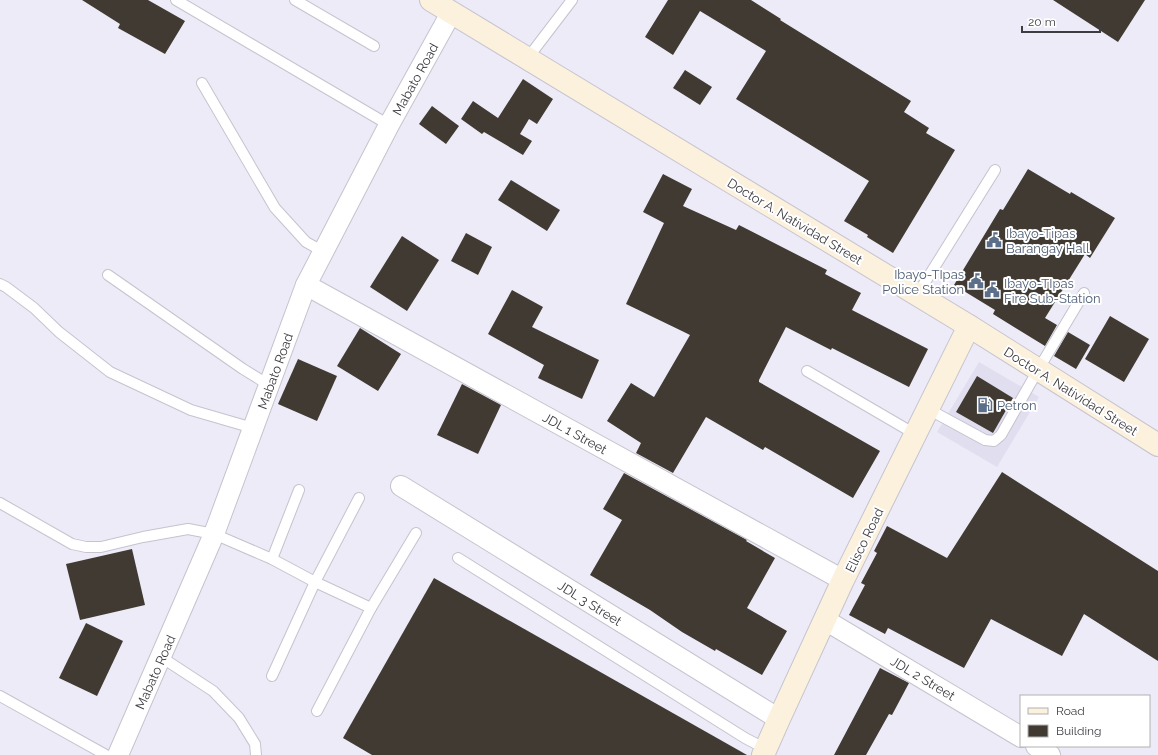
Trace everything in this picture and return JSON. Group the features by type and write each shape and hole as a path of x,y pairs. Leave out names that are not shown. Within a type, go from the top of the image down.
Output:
{"main road":[{"name":"Doctor A. Natividad Street","path":"431,0 456,6 527,59 969,326 1158,445"},
{"name":"Elisco Road","path":"764,752 843,580 969,326"}],"street":[{"name":"Mabato Road","path":"118,755 162,657 214,534 306,285 389,125 456,6"},
{"name":"JDL 1 Street","path":"306,285 843,580"},
{"name":"JDL 3 Street","path":"401,486 779,719"},
{"name":"JDL 2 Street","path":"825,620 1020,736"},
{"path":"1038,747 1050,755"}],"lane":[{"path":"176,0 191,4 389,125"},
{"path":"294,0 374,46"},
{"path":"527,59 572,0"},
{"path":"202,83 275,208 306,242 324,252"},
{"path":"917,295 995,170"},
{"path":"108,276 243,369 269,385"},
{"path":"0,284 34,308 59,332 110,372 191,410 254,428"},
{"path":"928,409 985,440 994,441 1001,435 1084,293"},
{"path":"807,371 915,434"},
{"path":"272,560 299,490"},
{"path":"272,676 315,582 359,498"},
{"path":"0,503 72,544 86,547 101,547 143,537 188,529 214,534 272,560 371,608"},
{"path":"317,711 371,608 416,533"},
{"path":"458,558 745,738 764,752"},
{"path":"162,657 213,691 234,712 255,744 256,755"},
{"path":"0,696 106,755"}],"shaded area":[{"path":"979,362 1039,397 997,467 937,432"}],"building":[{"path":"82,0 148,0 185,21 165,54 118,28 120,24"},
{"path":"668,0 751,0 781,19 780,20 911,101 904,112 929,128 926,133 955,150 893,253 867,237 868,235 844,221 869,181 736,99 766,51 700,11 673,55 645,37"},
{"path":"1053,0 1145,0 1118,42"},
{"path":"685,70 712,87 700,105 673,88"},
{"path":"523,79 553,99 537,124 529,119 520,134 532,141 523,155 484,132 482,134 461,119 473,101 498,118"},
{"path":"432,106 459,126 446,144 419,124"},
{"path":"1028,169 1115,218 1090,258 1085,254 1045,318 1057,325 1045,346 993,314 995,310 954,285 1000,209 1003,210"},
{"path":"663,174 692,189 683,206 736,230 739,225 827,270 825,274 861,293 852,310 928,349 909,387 832,348 831,350 786,327 759,380 759,382 880,451 853,498 765,447 763,450 706,417 673,473 636,453 641,443 607,421 631,383 654,397 690,335 626,304 664,223 643,212"},
{"path":"511,180 560,210 547,231 498,200"},
{"path":"466,233 492,247 478,275 451,261"},
{"path":"402,236 439,260 407,311 370,287"},
{"path":"512,290 543,307 532,327 599,360 582,399 538,378 544,365 488,334"},
{"path":"1110,316 1149,339 1124,382 1085,359"},
{"path":"360,328 401,354 378,391 337,366"},
{"path":"1068,332 1090,345 1076,369 1054,356"},
{"path":"298,359 337,376 317,421 278,404"},
{"name":"Petron","path":"977,376 1013,398 993,433 956,412"},
{"path":"462,384 501,405 478,454 437,435"},
{"path":"1002,472 1158,571 1158,661 1084,614 1062,656 991,619 964,668 888,628 885,634 849,615 865,585 861,583 877,553 874,551 887,526 947,558"},
{"path":"624,473 747,540 746,541 775,558 747,608 787,631 762,675 682,632 650,610 590,575 622,520 603,509"},
{"path":"132,549 145,605 80,620 66,564"},
{"path":"434,578 747,755 372,755 343,738"},
{"path":"86,623 123,641 97,696 59,678"},
{"path":"880,668 909,683 892,715 889,714 866,755 834,755"}],"place":[{"name":"Ibayo-Tipas Barangay Hall","path":"994,240"},
{"name":"Ibayo-TIpas Police Station","path":"976,281"},
{"name":"Ibayo-TIpas Fire Sub-Station","path":"992,290"},
{"name":"Petron","path":"985,405"}]}
